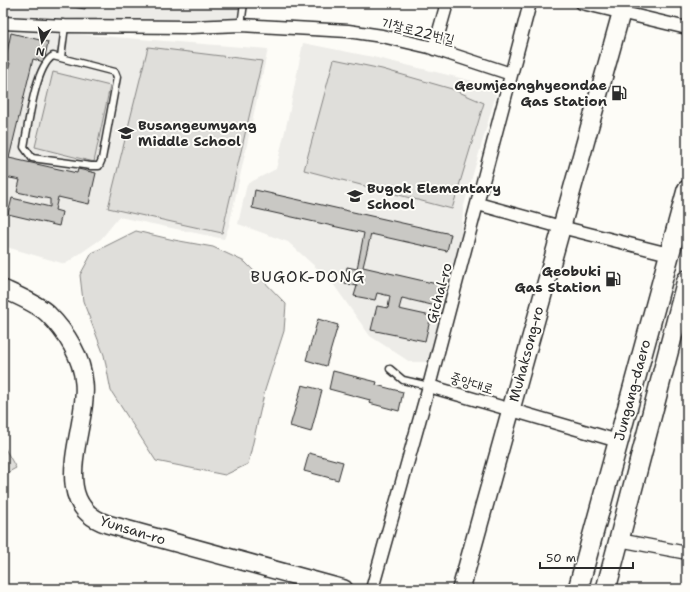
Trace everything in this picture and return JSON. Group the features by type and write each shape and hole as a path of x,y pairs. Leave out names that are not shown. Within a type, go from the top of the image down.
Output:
{"main road":[{"name":"Jungang-daero","path":"578,589 687,190"},
{"name":"Jungang-daero","path":"606,589 687,280"}],"street":[{"path":"434,49 447,3"},
{"name":"Gichal-ro","path":"372,589 430,386 478,204 510,74 530,3"},
{"path":"582,3 623,8 687,28"},
{"name":"Muhaksong-ro","path":"461,589 623,8"},
{"name":"기찰로22번길","path":"3,23 65,26 190,27 241,25 348,31 382,36 434,49 510,74"},
{"path":"478,204 561,227 669,254"},
{"name":"Yunsan-ro","path":"3,289 19,296 47,313 68,338 80,363 85,383 83,411 73,476 76,496 83,509 90,516 107,524 344,589"},
{"name":"중앙대로","path":"430,386 618,441"},
{"path":"619,540 687,553"}],"lane":[{"path":"241,25 244,3"},
{"path":"61,57 65,26"},
{"path":"53,56 61,57 115,72 117,77 102,159 99,166 32,158 24,147 38,78 48,59 53,56"},
{"name":"중앙대로","path":"390,369 403,380 430,386"}],"shaded area":[{"path":"3,3 239,3 237,18 116,21 3,15"},
{"name":"Busangeumyang Middle School","path":"11,29 268,49 229,226 224,239 119,217 101,239 65,264 3,246 3,47 7,34"},
{"name":"Bugok Elementary School","path":"303,43 373,57 498,87 463,209 461,240 428,362 410,362 370,336 331,281 288,242 238,224 247,184 276,169"},
{"path":"148,47 262,61 222,233 108,208"},
{"path":"334,59 382,69 452,89 484,103 452,209 304,170"},
{"path":"53,72 110,86 94,162 35,147"},
{"path":"136,231 213,247 245,262 286,304 284,331 265,390 248,464 225,475 156,461 111,391 104,355 83,301 80,275 92,253"},
{"path":"3,445 16,468 3,475"}],"building":[{"path":"48,3 86,3 85,9"},
{"path":"11,33 48,42 44,62 33,59 9,158 77,173 78,169 96,173 89,204 58,197 55,210 62,212 59,226 8,214 12,198 50,207 50,199 17,192 20,180 5,177 3,182 3,93 10,63 5,62"},
{"path":"255,190 451,234 447,251 371,234 363,267 441,285 436,306 402,298 399,309 431,316 425,341 371,330 377,306 388,308 390,296 377,293 375,300 354,296 357,286 344,283 347,267 357,269 364,233 252,208"},
{"path":"318,319 338,325 326,366 306,360"},
{"path":"333,371 377,382 376,385 403,392 399,411 369,403 370,400 329,389"},
{"path":"302,385 322,390 311,432 290,426"},
{"path":"309,453 343,462 338,480 304,471"}],"place":[{"name":"Geumjeonghyeondae Gas Station","path":"619,93"},
{"name":"Busangeumyang Middle School","path":"126,133"},
{"name":"Bugok Elementary School","path":"355,196"},
{"name":"Geobuki Gas Station","path":"613,279"}],"district":[{"name":"BUGOK-DONG","path":"308,276"}]}
